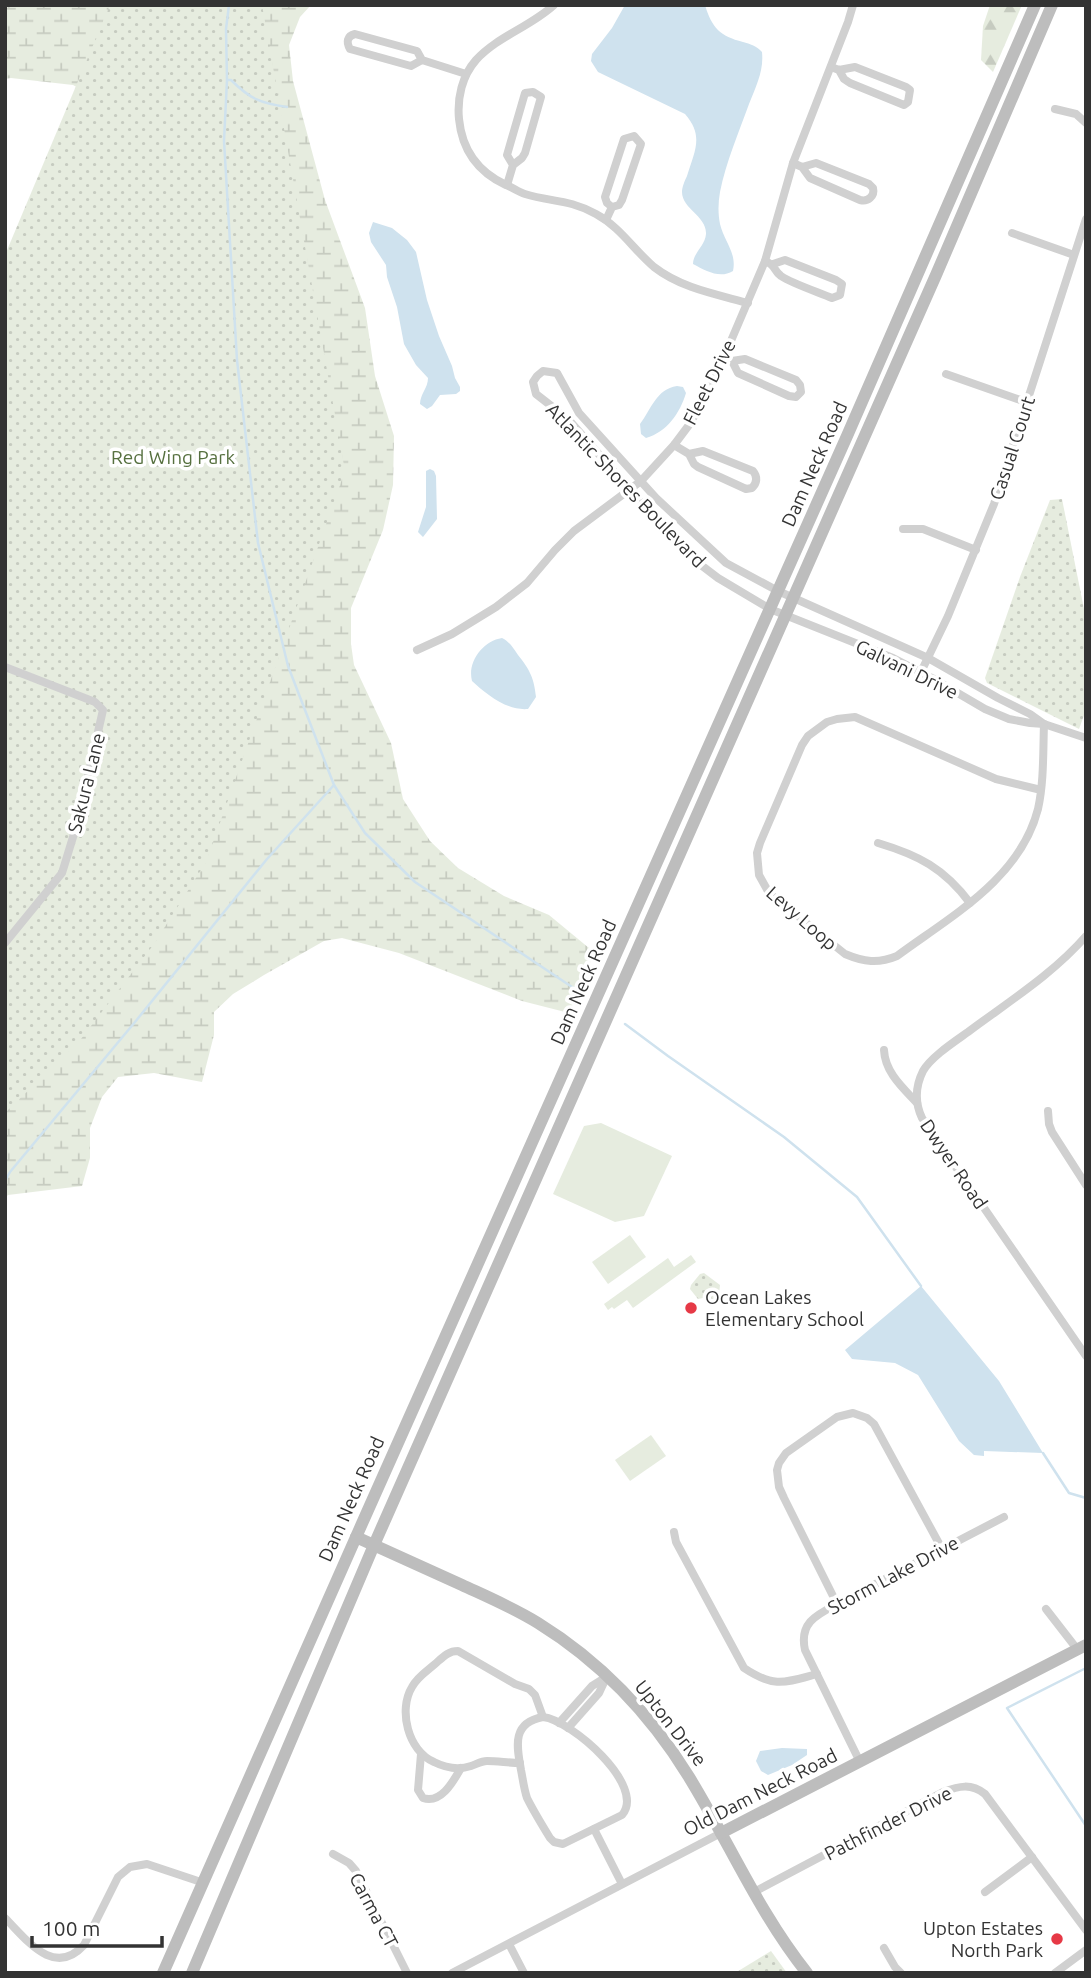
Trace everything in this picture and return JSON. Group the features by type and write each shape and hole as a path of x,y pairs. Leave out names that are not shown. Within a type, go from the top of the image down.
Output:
{"main road":[{"name":"Dam Neck Road","path":"163,1973 853,423 1035,5"},
{"name":"Dam Neck Road","path":"192,1973 374,1545 786,615 1052,5"},
{"path":"490,1237 507,1245"},
{"name":"Upton Drive","path":"356,1537 510,1607 564,1640 608,1676 632,1700 673,1751 776,1931 807,1973"},
{"name":"Old Dam Neck Road","path":"721,1833 1082,1647"},
{"path":"204,1883 226,1891"}],"street":[{"path":"554,5 544,14 493,44 466,74 458,108 463,141 468,153 484,172 523,194 573,203 606,220 665,274 690,287 748,303"},
{"name":"Fleet Drive","path":"417,650 452,634 496,607 527,583 574,531 640,481 674,445 701,406 728,359 748,303 769,263 797,165 835,69 853,5"},
{"path":"422,60 411,66 351,49 347,40 350,35 355,34 417,51 422,60 466,74"},
{"path":"855,67 906,87 910,90 908,102 904,105 850,83 835,69 855,67"},
{"path":"507,185 513,165 525,153 541,97 533,92 525,93 507,155 513,165"},
{"path":"1055,109 1076,114 1086,123"},
{"path":"606,220 612,207 619,205 622,200 641,144 634,136 624,139 606,197 607,203 612,207"},
{"path":"816,163 869,184 874,191 870,199 860,200 810,178 797,165 816,163"},
{"name":"Casual Court","path":"921,672 976,551 994,504 1086,219"},
{"path":"1012,233 1074,255"},
{"path":"786,260 836,280 842,284 842,292 838,298 832,299 781,276 769,263 786,260"},
{"path":"728,359 745,359 796,380 801,391 796,397 789,396 738,373 728,359"},
{"name":"Atlantic Shores Boulevard","path":"770,609 718,578 674,540 568,419 536,394 533,382 537,376 543,371 557,373 578,411 670,512 726,563 778,591"},
{"path":"946,373 1026,402"},
{"path":"674,445 689,454 694,464 703,470 746,489 752,488 756,483 757,477 753,471 703,451 689,454"},
{"path":"903,529 923,529 976,551"},
{"name":"Galvani Drive","path":"778,591 928,657 1044,724"},
{"name":"Galvani Drive","path":"770,609 893,658 995,714 1044,724 1086,738"},
{"name":"Sakura Lane","path":"5,667 95,702 103,710 77,824 62,873 5,943"},
{"name":"Levy Loop","path":"1041,790 996,779 855,717 827,722 808,736 802,745 760,843 757,853 759,875 774,899 845,954 873,962 897,956 992,885 1017,856 1033,825 1041,790 1044,724"},
{"path":"878,843 906,852 937,868 970,902"},
{"name":"Dwyer Road","path":"1086,936 1052,968 926,1066 918,1082 917,1102 922,1118 1086,1356"},
{"path":"884,1050 890,1072 917,1102"},
{"path":"1048,1111 1052,1132 1086,1185"},
{"path":"837,1604 784,1498 777,1478 779,1463 786,1453 837,1417 853,1413 874,1424 942,1549"},
{"name":"Storm Lake Drive","path":"860,1762 805,1650 805,1629 812,1619 837,1604 1004,1517"},
{"path":"674,1532 676,1542 744,1668 759,1679 782,1683 817,1674"},
{"path":"1046,1609 1082,1647"},
{"path":"520,1763 486,1761 461,1768 435,1763 421,1754 411,1738 405,1706 407,1697 416,1681 452,1651 464,1653 515,1684 530,1689 543,1717"},
{"path":"559,1723 592,1686 608,1676"},
{"path":"568,1728 599,1693 608,1676"},
{"path":"543,1717 559,1723 586,1741 610,1764 627,1797 627,1806 622,1815 564,1844 554,1842 550,1838 527,1797 517,1743 520,1732 530,1721 543,1717"},
{"path":"421,1754 418,1790 423,1798 434,1800 440,1796 461,1768"},
{"name":"Pathfinder Drive","path":"754,1892 943,1791 964,1785 979,1789 985,1794 1086,1930"},
{"path":"594,1829 622,1884"},
{"name":"Old Dam Neck Road","path":"452,1973 721,1833"},
{"name":"Carma CT","path":"333,1854 349,1863 356,1871 407,1973"},
{"path":"985,1892 1032,1857"},
{"path":"5,1918 44,1956 61,1959 76,1953 84,1945 118,1877 130,1867 147,1864 204,1883"},
{"path":"509,1944 524,1973"},
{"path":"884,1948 901,1973"},
{"path":"1055,1973 1086,1950"}],"green space":[{"name":"Red Wing Park","path":"5,5 311,5 300,17 289,45 293,81 325,200 365,308 375,376 394,436 393,485 383,530 351,608 354,665 391,743 403,799 430,841 458,868 504,896 549,915 595,953 569,1013 522,1001 399,953 342,938 324,941 233,994 214,1012 214,1035 202,1082 154,1073 118,1077 102,1097 90,1128 90,1158 82,1186 8,1195 5,1198 5,1050 106,104 73,85 5,79"},
{"name":"Red Wing Park","path":"110,5 262,5 345,471 206,862 154,944 81,1039 5,1113 5,255"},
{"path":"990,5 1022,5 993,72 981,60 983,26"},
{"path":"1062,499 1086,619 1086,710 1079,729 987,683 985,678 1050,500"},
{"path":"601,1123 672,1156 644,1216 615,1222 553,1194 584,1126"},
{"path":"630,1235 646,1257 608,1284 592,1262"},
{"path":"691,1255 696,1262 633,1308 627,1300 614,1309 612,1307 608,1310 604,1304 668,1258 674,1267"},
{"path":"704,1273 720,1285 719,1294 714,1299 698,1299 690,1289 700,1274"},
{"path":"651,1435 666,1456 630,1481 615,1460"},
{"path":"771,1951 787,1973 735,1973"}],"water":[{"path":"625,5 705,5 718,30 762,52 759,78 729,158 719,196 720,224 734,265 733,271 728,273 713,273 693,264 706,234 703,222 686,203 682,192 696,143 691,122 685,114 598,72 591,61 592,54"},
{"path":"373,222 392,228 407,240 416,252 427,300 460,387 456,394 440,395 427,409 420,404 428,378 416,365 404,344 386,265 371,242 369,233"},
{"path":"677,386 683,387 686,393 680,408 666,426 646,438 641,434 640,424 659,396"},
{"path":"430,469 436,476 437,519 423,537 418,532 426,507 426,471"},
{"path":"502,638 526,665 533,679 536,697 528,709 505,704 472,681 472,667 478,654 489,643"},
{"path":"921,1286 999,1381 1043,1453 984,1451 984,1456 974,1455 959,1441 918,1375 895,1363 852,1359 845,1350"},
{"path":"807,1749 807,1755 768,1775 761,1771 756,1761 760,1751"}],"waterway":[{"path":"229,5 226,29 224,141 237,360 258,543 288,666 334,785 365,833 415,882 578,991"},
{"path":"227,80 231,80 256,99 287,107"},
{"path":"5,1181 267,859 334,785"},
{"path":"625,1024 784,1137 857,1197 921,1286"},
{"path":"1043,1453 1069,1493 1086,1498"},
{"path":"1086,1668 1007,1708 1086,1826"}],"place":[{"name":"Ocean Lakes Elementary School","path":"691,1308"},
{"name":"Upton Estates North Park","path":"1057,1939"}]}
